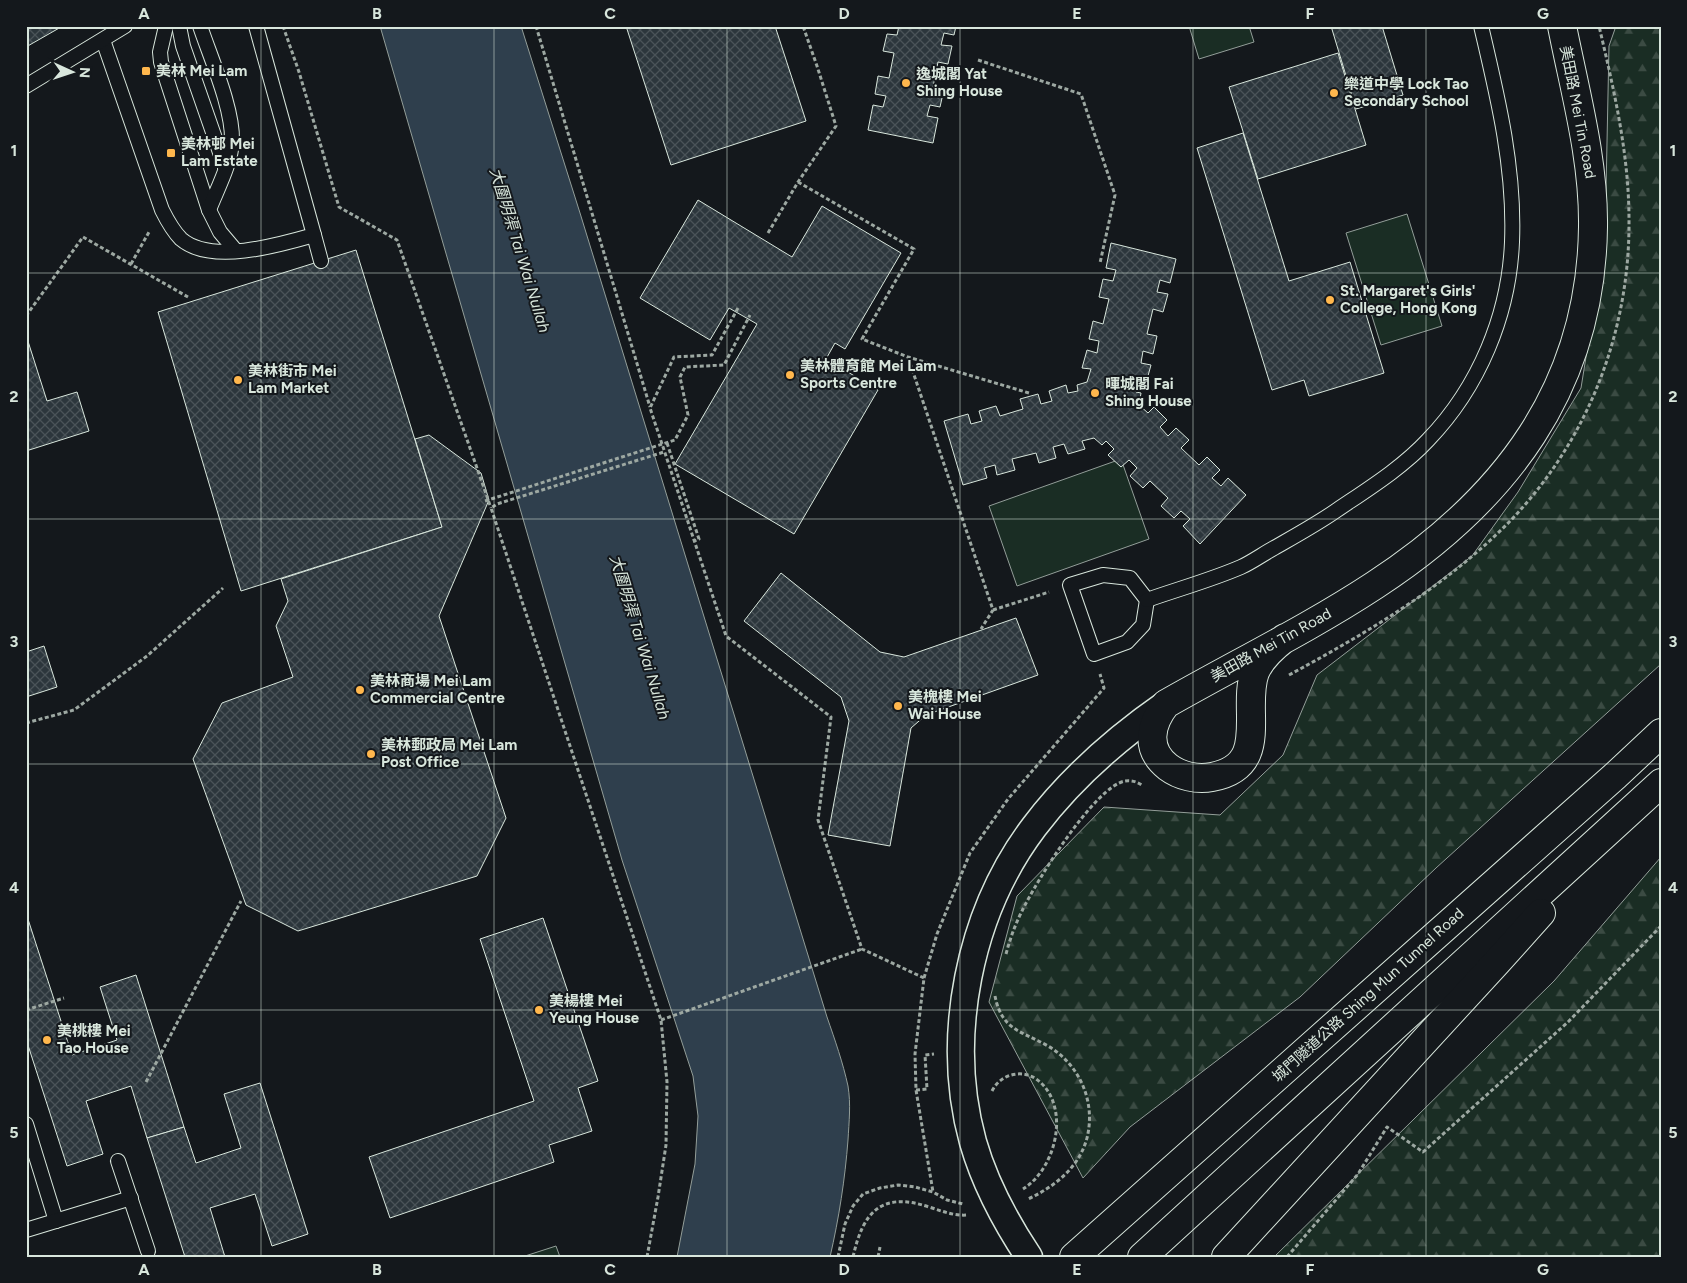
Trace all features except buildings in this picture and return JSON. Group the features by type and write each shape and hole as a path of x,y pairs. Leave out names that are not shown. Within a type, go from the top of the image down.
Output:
{"main road":[{"name":"美田路 Mei Tin Road","path":"1166,704 1374,586 1446,533 1470,511 1515,460 1534,432 1554,396 1576,343 1591,265 1593,227 1589,158 1562,26"},
{"path":"1166,704 1155,720 1152,735 1154,748 1161,760 1169,768 1190,777 1209,778 1226,773 1241,760 1250,743 1252,720 1251,692 1255,672 1266,654 1285,638"},
{"name":"城門隧道公路 Shing Mun Tunnel Road","path":"1074,1257 1615,776 1661,732"},
{"path":"1142,1257 1661,783"},
{"path":"1226,1257 1497,962 1631,810"}],"street":[{"name":"美田路 Mei Tin Road","path":"1029,1257 1010,1229 996,1202 973,1142 966,1112 962,1065 963,1016 972,955 992,900 1010,865 1034,827 1073,782 1113,743 1166,704"}],"lane":[{"path":"26,86 125,26"},
{"path":"166,26 161,47 161,62 209,210 220,232 236,251"},
{"path":"179,26 183,46 226,168"},
{"path":"200,26 230,116 232,142 226,168 209,210"},
{"path":"256,26 321,261"},
{"path":"1147,600 1242,566 1320,521 1373,486 1428,440 1449,414 1478,369 1489,348 1498,324 1504,297 1509,270 1512,212 1507,144 1481,26"},
{"path":"103,40 162,210 171,228 182,240 193,246 212,250 236,251 267,248 314,235"},
{"path":"1103,575 1130,578 1147,600 1143,625 1127,642 1094,654 1070,585 1103,575"},
{"path":"26,1124 56,1221"},
{"path":"118,1161 148,1251"},
{"path":"26,1230 131,1198"}],"path":[{"path":"283,26 299,72 339,208 397,240 491,508 660,1020 667,1082 666,1145 646,1257"},
{"path":"536,26 650,408 726,636 831,717 818,820 862,949"},
{"path":"768,233 798,182 836,126 802,26"},
{"path":"978,60 1081,94 1115,195 1100,263"},
{"path":"798,182 914,249 862,339 908,357 1028,393"},
{"path":"131,264 162,210"},
{"path":"26,316 83,237 188,297"},
{"path":"650,408 674,357 712,355 738,308"},
{"path":"485,501 675,440 688,415 680,377 684,367 724,365 750,315"},
{"path":"908,357 993,610"},
{"path":"667,443 699,539 694,541"},
{"path":"491,508 497,504 664,452"},
{"path":"981,629 993,610 1070,585"},
{"path":"26,723 74,710 148,656 222,588"},
{"path":"146,1082 241,901"},
{"path":"1288,1257 1358,1174 1387,1127 1423,1152 1568,1022 1661,926"},
{"path":"660,1020 862,949 924,978 915,1054 916,1090 933,1192"},
{"path":"26,1010 64,998"},
{"path":"916,1090 927,1089 925,1055 939,1054"},
{"path":"990,1098 994,1087 1002,1079 1013,1074 1026,1074 1042,1084 1054,1102 1056,1120 1053,1146 1038,1176 1023,1189"},
{"path":"838,1257 845,1224 853,1206 863,1194 880,1188 898,1185 933,1192 947,1200 963,1204"},
{"path":"853,1257 862,1227 871,1212 884,1204 899,1202 915,1203 952,1214 967,1215"},
{"path":"878,1257 880,1247"}],"green space":[{"path":"1189,26 1249,26 1254,42 1199,59"},
{"path":"1616,26 1661,26 1661,664 1436,868 1300,997 1130,1127 1083,1178 989,1002 1017,896 1104,807 1220,815 1283,755 1317,675 1472,556 1518,492 1581,388 1605,239 1609,46"},
{"path":"1407,214 1442,326 1381,345 1346,233"},
{"path":"1121,459 1149,539 1017,586 989,506"},
{"path":"1661,857 1661,1257 1274,1257 1554,981"},
{"path":"556,1246 560,1257 522,1257"}],"water":[{"name":"大圍明渠 Tai Wai Nullah","path":"380,26 521,26 846,1077 850,1106 847,1155 830,1257 677,1257 695,1164 698,1116 693,1076 622,860"}],"place":[{"name":"美林 Mei Lam","path":"146,71"},
{"name":"逸城閣 Yat Shing House","path":"906,83"},
{"name":"樂道中學 Lock Tao Secondary School","path":"1334,93"},
{"name":"美林邨 Mei Lam Estate","path":"171,153"},
{"name":"St. Margaret's Girls' College, Hong Kong","path":"1330,300"},
{"name":"美林體育館 Mei Lam Sports Centre","path":"790,375"},
{"name":"美林街市 Mei Lam Market","path":"238,380"},
{"name":"暉城閣 Fai Shing House","path":"1095,393"},
{"name":"美林商場 Mei Lam Commercial Centre","path":"360,690"},
{"name":"美槐樓 Mei Wai House","path":"898,706"},
{"name":"美林郵政局 Mei Lam Post Office","path":"371,754"},
{"name":"美楊樓 Mei Yeung House","path":"539,1010"},
{"name":"美桃樓 Mei Tao House","path":"47,1040"}]}
